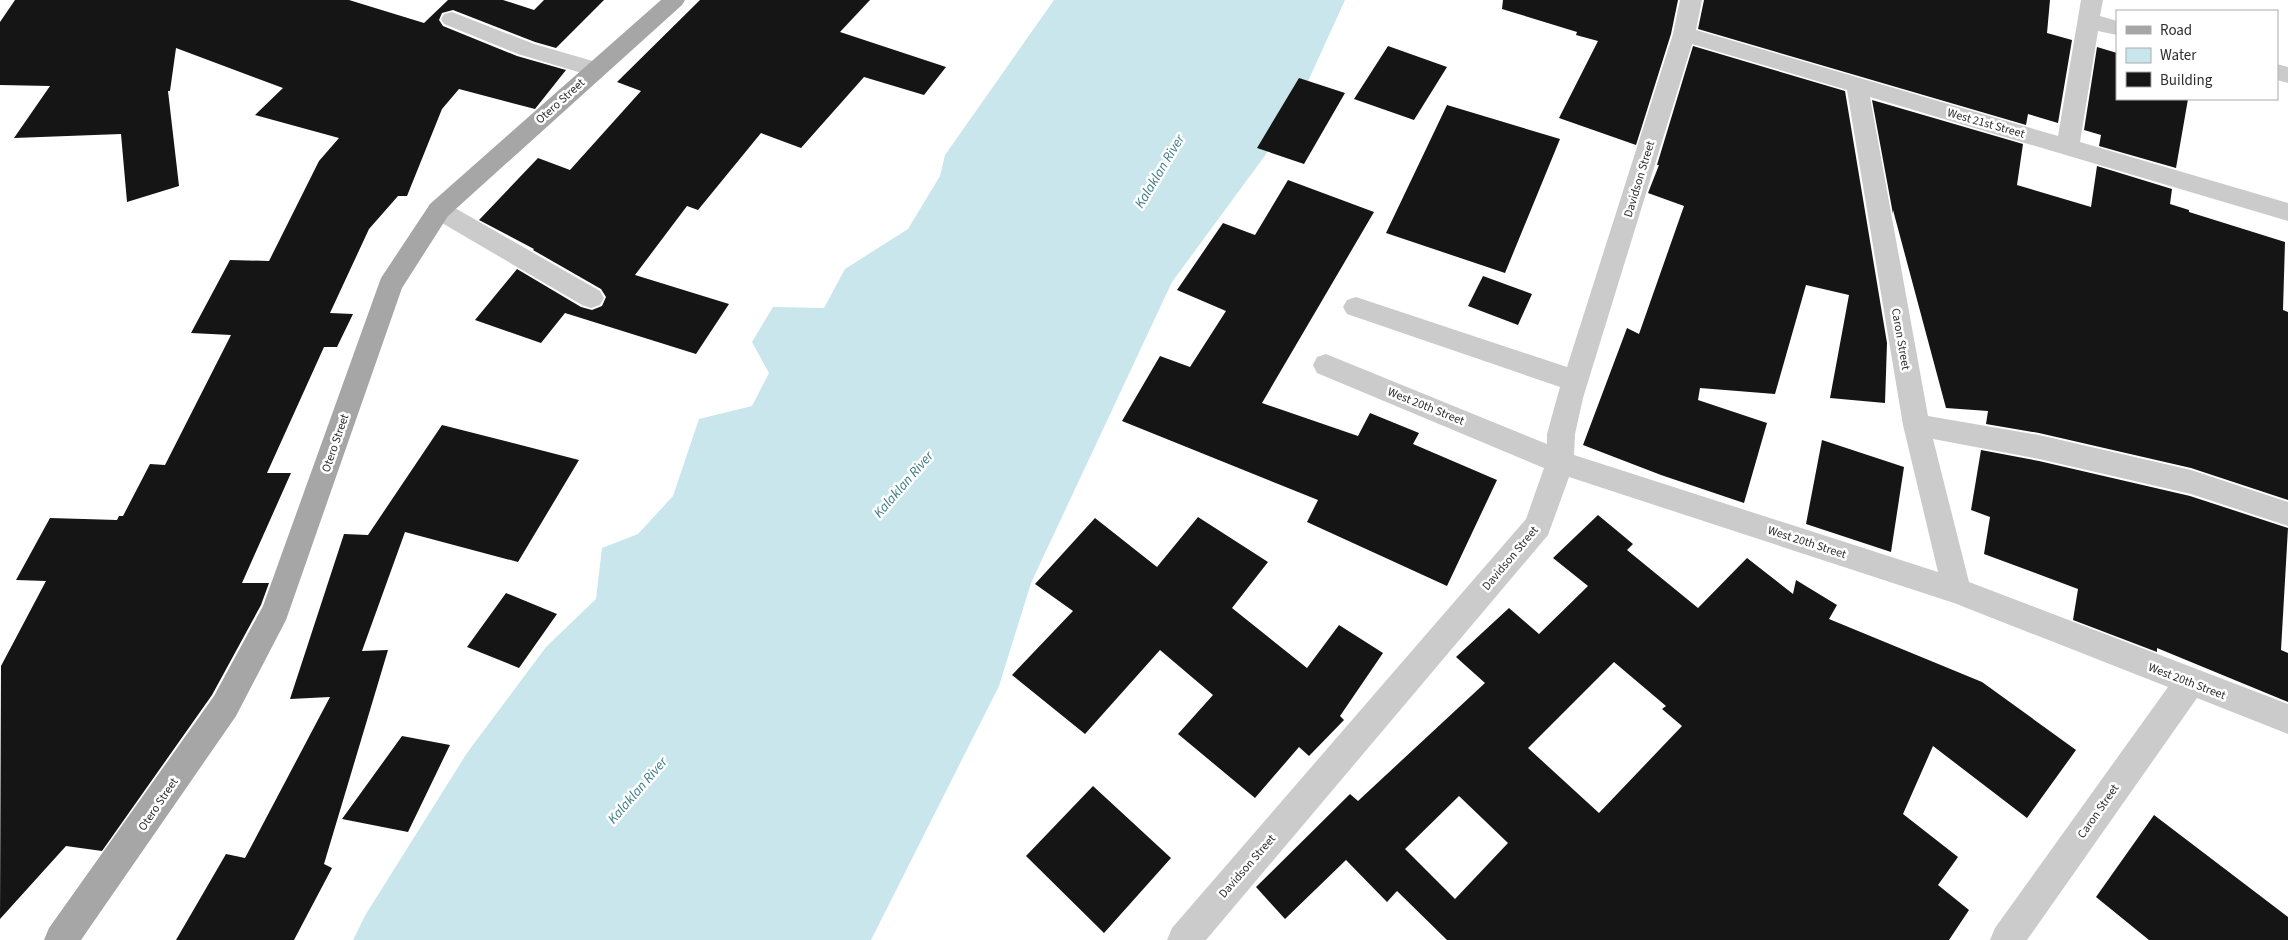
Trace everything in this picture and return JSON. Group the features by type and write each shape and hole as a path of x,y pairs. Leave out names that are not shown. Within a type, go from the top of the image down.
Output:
{"main road":[{"name":"Otero Street","path":"61,940 112,870 225,706 276,612 390,285 439,210 674,0"}],"street":[{"name":"Davidson Street","path":"1184,940 1538,526 1560,462 1561,434 1575,381 1684,34 1691,0"},
{"path":"2068,147 2091,10 2116,27"},
{"path":"452,19 526,50 595,69"},
{"name":"West 21st Street","path":"1684,34 2288,212"},
{"name":"Caron Street","path":"1857,85 1916,425 1957,591"},
{"path":"439,210 591,298"},
{"path":"1356,307 1575,381"},
{"name":"West 20th Street","path":"1326,365 1560,462 1957,591 2288,719"},
{"path":"1916,425 2039,447 2191,482 2288,514"},
{"name":"Caron Street","path":"2008,940 2190,682"}],"water":[{"name":"Kalaklan River","path":"1054,0 1345,0 1289,123 1172,282 1031,583 999,686 871,940 353,940 366,914 467,753 546,647 596,599 602,548 638,534 673,496 699,419 752,406 769,373 752,342 773,307 824,308 845,269 908,229 940,176 945,155"}],"building":[{"path":"15,0 349,0 424,23 448,0 503,0 534,10 544,0 604,0 556,48 535,42 453,10 442,13 439,20 443,26 517,56 566,70 535,109 459,89 442,109 407,196 398,196 369,229 330,313 353,314 337,347 324,347 267,473 291,473 242,583 269,583 261,605 212,695 102,851 66,846 0,919 1,666 46,581 16,580 50,518 117,520 119,516 123,516 150,464 165,465 231,335 191,333 230,260 269,261 319,161 339,138 255,115 283,88 176,48 170,91 168,91 179,186 127,202 121,134 14,138 50,86 0,85 0,22"},
{"path":"700,0 870,0 840,32 946,67 924,95 864,77 801,148 761,133 698,210 687,206 635,275 729,304 696,354 565,313 541,343 475,320 517,269 581,307 592,310 602,306 606,297 601,289 534,249 479,220 538,158 570,170 641,91 617,82"},
{"path":"1503,0 1678,0 1671,34 1636,145 1559,118 1598,41 1576,35 1577,32 1502,9"},
{"path":"1704,0 2050,0 2047,33 2072,40 2058,123 2028,114 2026,125 1698,29"},
{"path":"1388,46 1447,67 1414,120 1354,99"},
{"path":"1693,46 1845,91 1887,343 1885,403 1830,398 1849,295 1806,285 1775,394 1700,388 1698,400 1767,423 1744,503 1661,475 1583,445 1627,328 1639,334 1684,206 1648,193 1659,165 1657,165"},
{"path":"2097,47 2116,53 2116,100 2188,100 2176,168 2099,146 2101,135 2084,130"},
{"path":"1299,78 1345,93 1304,164 1257,148"},
{"path":"1872,100 2023,144 2017,185 2091,207 2097,166 2172,189 2170,204 2189,210 2189,212 2285,242 2283,310 2288,312 2288,500 2191,468 2039,433 1986,424 1988,411 1946,408 1893,210 1893,214"},
{"path":"1447,105 1560,139 1505,273 1386,233"},
{"path":"1288,180 1374,212 1262,403 1358,436 1370,413 1419,433 1413,444 1497,480 1447,586 1307,522 1318,500 1122,421 1160,356 1190,367 1226,311 1177,290 1223,223 1255,235"},
{"path":"1483,276 1532,294 1518,325 1468,306"},
{"path":"442,425 579,460 518,562 405,532 362,651 388,650 324,864 332,868 294,940 176,940 226,854 245,858 330,697 290,699 344,534 368,535"},
{"path":"1822,440 1904,467 1891,552 1806,524"},
{"path":"1981,450 2039,461 2190,496 2288,528 2281,650 2288,653 2288,702 2157,648 2157,652 2073,620 2078,589 1984,554 1990,517 1971,510"},
{"path":"1598,515 1633,544 1627,550 1698,608 1747,558 1793,594 1796,580 1837,605 1829,619 1982,682 2076,750 2027,818 1933,746 1903,814 1958,857 1938,885 1969,910 1949,940 1447,940 1397,891 1387,902 1346,860 1285,919 1256,887 1350,794 1358,801 1485,683 1456,657 1509,608 1539,634 1588,586 1553,558","holes":["1614,662 1666,706 1662,709 1682,726 1599,813 1528,748","1459,796 1508,843 1455,899 1405,849"]},
{"path":"1198,517 1268,562 1232,608 1307,668 1339,625 1383,653 1340,716 1344,720 1309,756 1299,747 1255,798 1178,734 1213,695 1160,650 1085,734 1012,675 1073,611 1035,584 1095,518 1157,567"},
{"path":"506,593 557,614 519,668 467,647"},
{"path":"402,736 450,745 408,832 342,819"},
{"path":"1093,786 1171,858 1104,933 1026,856"},
{"path":"2154,815 2288,917 2288,940 2149,940 2096,897"}]}
